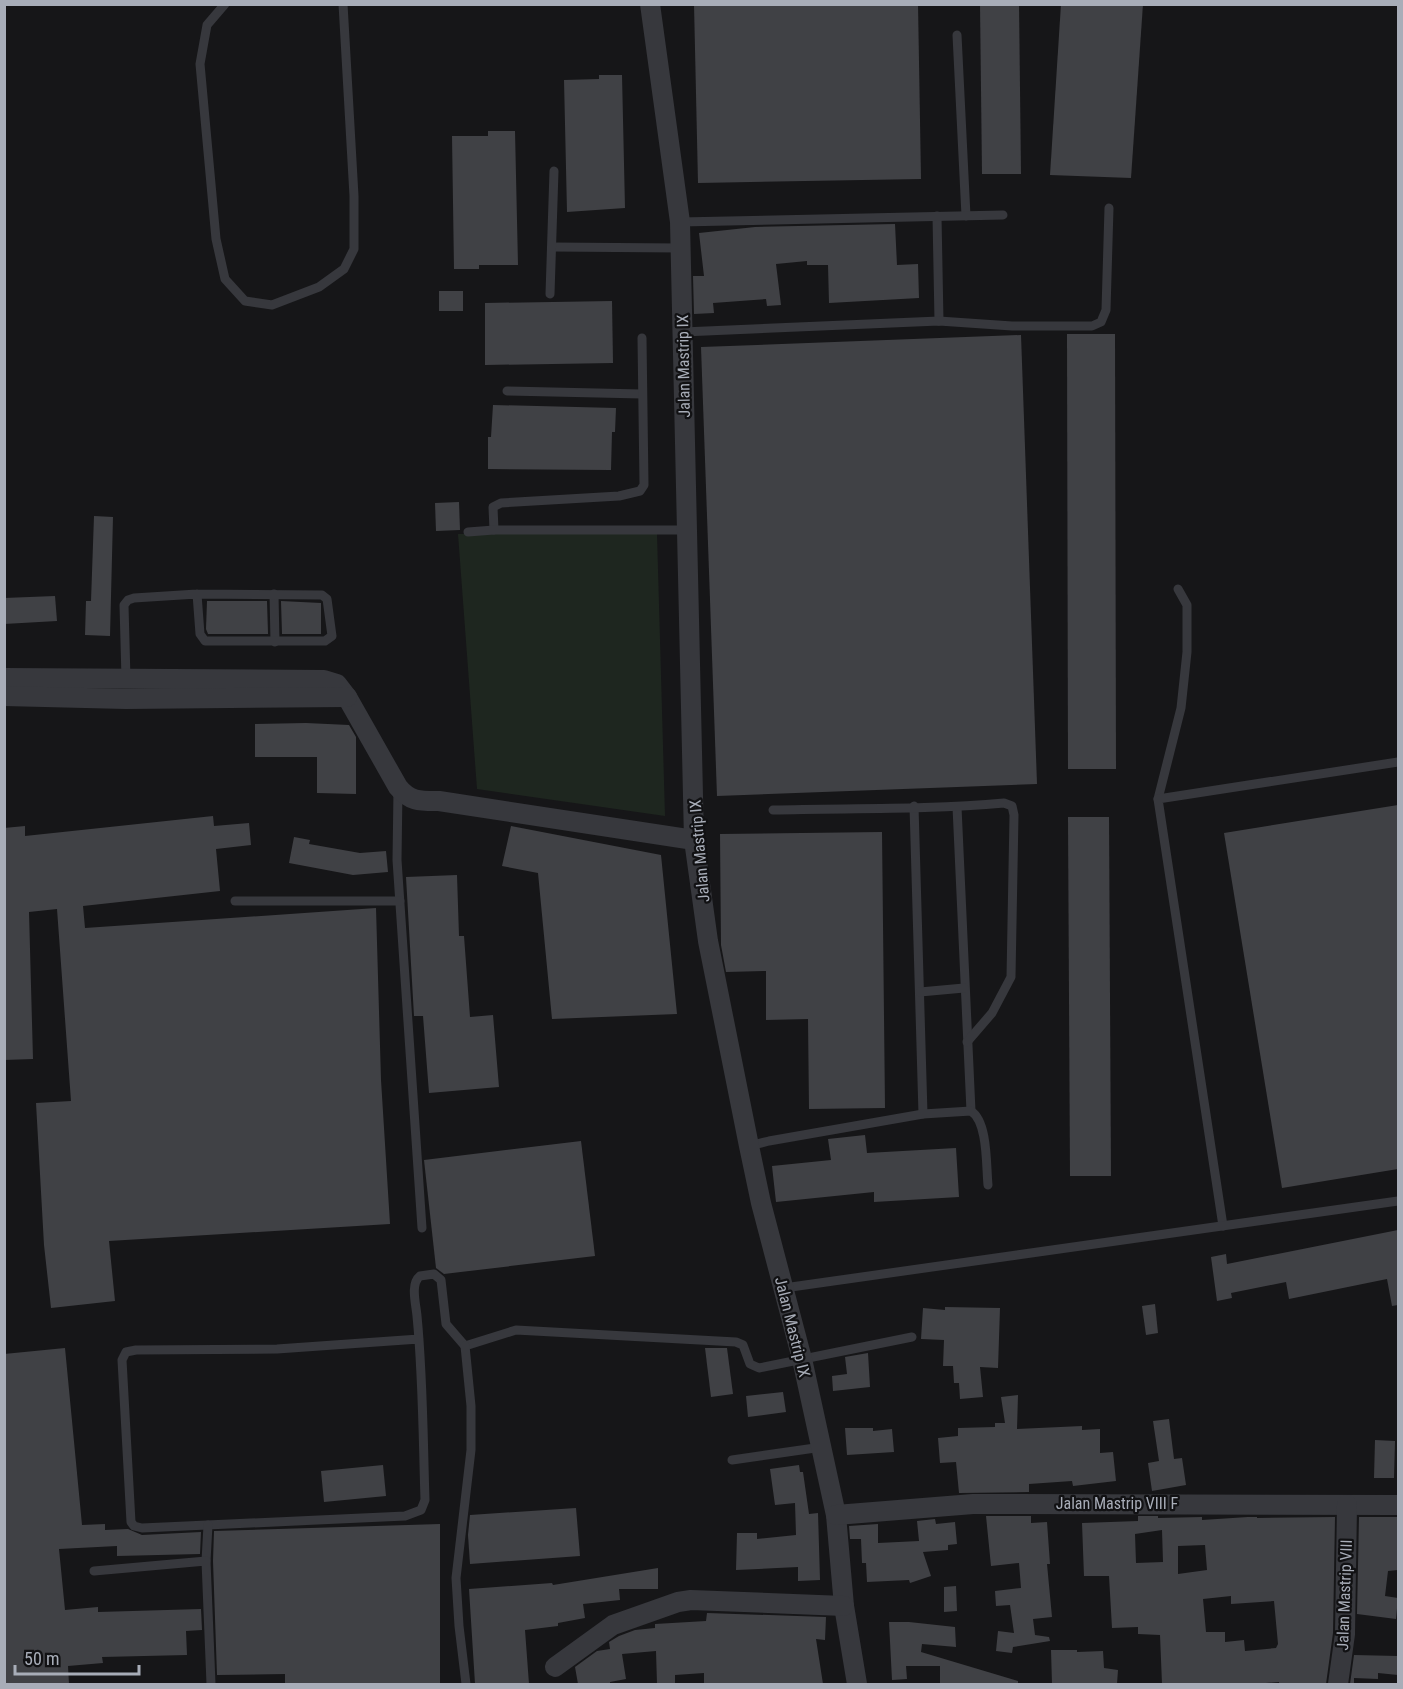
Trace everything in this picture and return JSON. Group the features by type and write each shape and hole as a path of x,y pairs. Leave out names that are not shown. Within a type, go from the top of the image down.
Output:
{"street":[{"name":"Jalan Mastrip IX","path":"650,4 680,222 694,840 708,940 748,1146 802,1359 836,1515 844,1606 856,1684"},
{"path":"4,678 324,680 337,684 347,697 398,787 406,796 415,801 439,801 694,840"},
{"path":"4,696 126,699 347,697"},
{"name":"Jalan Mastrip VIII F","path":"836,1515 973,1504 1398,1505"},
{"name":"Jalan Mastrip VIII","path":"1338,1684 1345,1634 1347,1505"},
{"path":"555,1667 613,1625 678,1602 691,1600 844,1606"}],"lane":[{"path":"225,4 207,25 200,64 216,239 225,279 245,301 272,305 319,288 344,269 354,249 354,196 343,4"},
{"path":"957,35 966,216"},
{"path":"550,294 554,171"},
{"path":"683,332 939,321 1035,326 1092,326 1101,322 1106,310 1109,208"},
{"path":"680,222 1003,215"},
{"path":"937,216 939,321"},
{"path":"552,247 680,248"},
{"path":"494,530 493,507 501,503 619,496 640,491 644,485 642,338"},
{"path":"507,391 642,394"},
{"path":"468,532 687,530"},
{"path":"1178,589 1186,605 1187,652 1181,708 1158,799 1223,1226"},
{"path":"126,699 124,605 128,600 134,598 197,594 325,596 332,636 326,641 205,641 201,639 197,594"},
{"path":"274,594 275,642"},
{"path":"1158,799 1398,762"},
{"path":"398,787 400,901 422,1227"},
{"path":"773,810 957,807 1004,803 1012,806 1014,815 1011,977 992,1013 967,1042"},
{"path":"915,806 923,1114"},
{"path":"957,807 971,1111"},
{"path":"235,901 400,901"},
{"path":"920,992 964,988"},
{"path":"748,1146 923,1114 971,1111 977,1115 983,1128 988,1185"},
{"path":"784,1288 1398,1201"},
{"path":"419,1339 277,1349 136,1350 126,1352 122,1360 131,1522 134,1526 142,1528 405,1516 421,1510 425,1500 419,1339 415,1283 420,1276 434,1274 441,1280 446,1324 465,1346 471,1406 471,1450 456,1578 466,1684"},
{"path":"465,1346 516,1330 736,1342 743,1345 750,1365 759,1368 912,1337"},
{"path":"732,1460 822,1447"},
{"path":"208,1525 211,1684"},
{"path":"94,1571 207,1561"}],"shaded area":[{"path":"458,534 657,534 665,816 477,789"}],"building":[{"path":"694,4 918,4 921,179 698,183"},
{"path":"980,4 1019,4 1021,174 982,174"},
{"path":"1061,4 1143,4 1131,178 1050,175"},
{"path":"599,75 622,75 625,208 567,212 564,80 599,79"},
{"path":"488,131 515,131 518,265 479,265 479,269 454,269 452,136 488,136"},
{"path":"895,224 897,265 918,264 919,298 829,303 828,265 807,265 807,261 776,264 781,305 767,306 766,299 713,303 714,313 694,314 693,276 704,276 699,233 755,227"},
{"path":"439,291 463,291 463,311 439,311"},
{"path":"612,301 613,363 485,365 485,303"},
{"path":"1067,334 1115,334 1116,769 1068,769"},
{"path":"1021,335 1037,784 717,796 701,347"},
{"path":"493,405 616,408 615,432 612,432 611,470 488,469 488,437 491,437"},
{"path":"459,502 460,530 436,531 435,503"},
{"path":"94,516 113,517 110,636 85,635 86,601 91,601"},
{"path":"55,596 57,621 4,624 4,598"},
{"path":"207,601 267,601 268,634 208,634 206,629"},
{"path":"281,601 321,603 321,634 282,634"},
{"path":"255,724 349,725 356,737 356,794 317,793 317,757 255,757"},
{"path":"1398,805 1398,1169 1282,1188 1224,833"},
{"path":"213,816 214,826 249,823 251,845 216,849 220,891 83,906 85,928 376,908 381,1080 390,1224 109,1241 115,1301 51,1308 44,1245 36,1103 71,1101 57,909 29,912 33,1059 4,1060 4,828 25,826 25,836"},
{"path":"1068,817 1109,817 1111,1176 1070,1176"},
{"path":"511,826 661,855 677,1014 552,1019 538,873 502,866"},
{"path":"882,832 885,1108 809,1109 808,1019 766,1020 766,971 726,972 721,945 720,834"},
{"path":"294,837 310,840 309,844 360,853 386,851 388,872 353,875 289,863"},
{"path":"457,875 459,936 464,936 470,1017 493,1015 499,1087 429,1093 423,1016 414,1016 406,877"},
{"path":"865,1135 867,1153 956,1148 959,1197 874,1202 874,1192 776,1202 772,1166 831,1160 828,1139"},
{"path":"581,1141 595,1256 444,1274 436,1268 424,1160"},
{"path":"1398,1230 1398,1305 1392,1306 1387,1279 1289,1299 1286,1282 1231,1293 1232,1298 1217,1301 1211,1257 1226,1254 1227,1264"},
{"path":"1155,1304 1158,1333 1146,1335 1142,1306"},
{"path":"945,1307 1000,1308 998,1368 980,1367 983,1397 960,1399 959,1383 954,1383 953,1366 943,1366 944,1340 921,1339 923,1308 945,1310"},
{"path":"65,1348 82,1525 105,1524 105,1530 128,1529 142,1535 201,1532 200,1554 117,1556 117,1546 59,1549 65,1610 98,1607 98,1612 201,1609 202,1630 186,1631 187,1655 102,1657 103,1663 68,1666 69,1684 4,1684 4,1354"},
{"path":"705,1348 727,1348 733,1394 711,1397"},
{"path":"868,1353 870,1387 833,1391 832,1376 847,1374 845,1357"},
{"path":"783,1392 786,1412 748,1417 746,1396"},
{"path":"1018,1395 1017,1429 1082,1426 1082,1430 1100,1429 1100,1453 1113,1452 1116,1481 1073,1486 1072,1481 1029,1484 1029,1492 959,1493 956,1462 940,1463 938,1438 958,1436 958,1428 995,1427 995,1423 1005,1423 1001,1397"},
{"path":"1169,1419 1174,1459 1182,1458 1186,1485 1152,1491 1148,1463 1159,1461 1153,1421"},
{"path":"845,1428 873,1428 873,1431 892,1429 894,1452 847,1455"},
{"path":"1375,1440 1395,1441 1394,1478 1374,1478"},
{"path":"383,1465 386,1496 324,1502 321,1471"},
{"path":"799,1465 800,1472 803,1472 809,1514 818,1513 820,1580 798,1581 798,1567 736,1570 737,1533 757,1533 757,1539 796,1535 795,1503 775,1505 770,1469"},
{"path":"576,1508 580,1556 470,1564 468,1535 470,1515"},
{"path":"986,1516 1031,1516 1031,1523 1047,1522 1050,1564 1047,1564 1052,1617 1033,1619 1035,1635 1049,1637 1050,1641 1013,1647 1012,1653 996,1651 998,1631 1014,1633 1010,1605 996,1606 995,1591 1021,1588 1019,1563 991,1566"},
{"path":"1138,1516 1202,1517 1202,1520 1248,1517 1335,1517 1333,1633 1326,1684 1279,1684 1279,1682 1162,1684 1160,1635 1138,1634 1138,1627 1112,1628 1109,1576 1084,1576 1082,1523 1138,1521","holes":["1162,1530 1163,1562 1136,1563 1135,1534","1205,1545 1207,1570 1178,1574 1178,1546","1231,1596 1231,1604 1274,1601 1278,1644 1276,1648 1245,1651 1244,1640 1225,1642 1225,1632 1206,1632 1203,1599"]},
{"path":"1359,1517 1398,1517 1398,1570 1388,1571 1385,1596 1398,1598 1396,1619 1357,1614"},
{"path":"935,1519 936,1524 955,1522 957,1544 948,1545 948,1550 923,1552 931,1576 910,1583 909,1580 867,1582 866,1563 862,1563 861,1539 850,1539 849,1526 878,1524 878,1543 919,1541 917,1521"},
{"path":"440,1524 440,1684 285,1684 285,1674 217,1675 214,1531"},
{"path":"658,1568 658,1589 619,1589 620,1600 583,1604 585,1618 558,1623 558,1626 525,1630 529,1684 475,1684 469,1589 552,1583 553,1585"},
{"path":"956,1586 957,1611 944,1612 944,1587"},
{"path":"707,1613 826,1617 825,1640 816,1639 823,1684 704,1684 704,1673 675,1675 675,1684 657,1684 656,1651 622,1654 626,1679 610,1682 610,1684 578,1684 575,1667 597,1651 610,1649 609,1642 619,1636 635,1630 655,1628 655,1624 706,1621"},
{"path":"889,1622 955,1627 956,1647 922,1644 921,1652 1018,1681 1018,1684 940,1684 940,1666 906,1666 907,1679 892,1680"},
{"path":"1051,1650 1103,1651 1104,1668 1118,1670 1117,1684 1052,1684"},
{"path":"1354,1655 1398,1656 1398,1675 1378,1673 1378,1679 1354,1678 1354,1684 1350,1684"}]}
